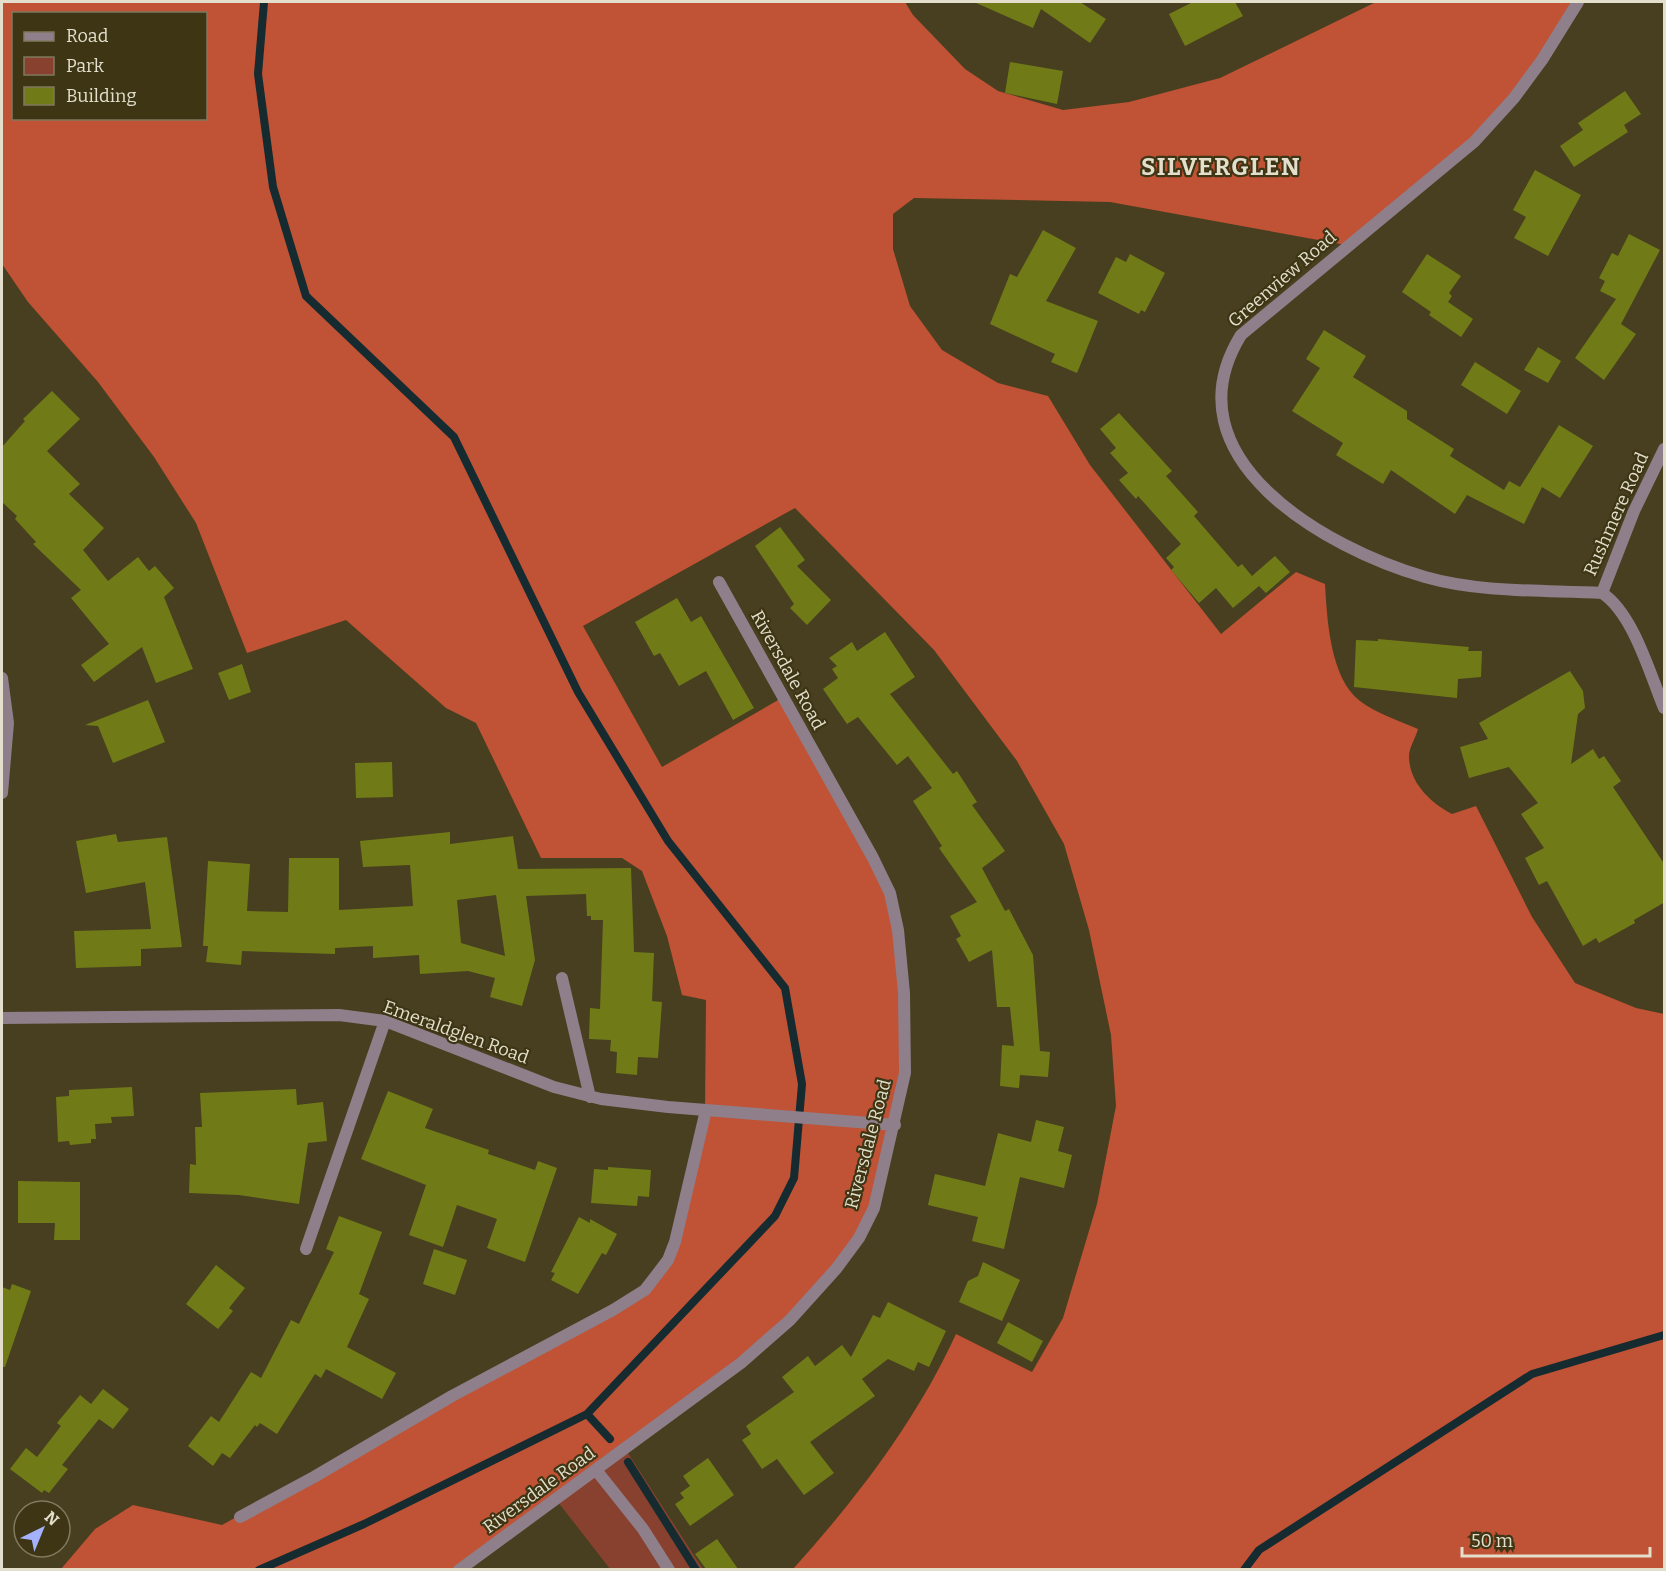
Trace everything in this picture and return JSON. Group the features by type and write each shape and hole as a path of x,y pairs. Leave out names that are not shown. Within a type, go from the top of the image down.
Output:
{"street":[{"name":"Greenview Road","path":"1578,2 1542,60 1514,98 1474,142 1241,335 1224,368 1222,407 1225,426 1249,473 1272,497 1337,541 1424,577 1454,583 1477,587 1602,593"},
{"name":"Rushmere Road","path":"1602,593 1634,511 1665,449"},
{"name":"Riversdale Road","path":"459,1569 741,1363 790,1320 836,1269 859,1238 874,1208 895,1125 905,1073 904,993 898,930 890,893 873,858 719,582"},
{"path":"1602,593 1614,601 1624,616 1665,708"},
{"path":"2,678 8,723 2,793"},
{"path":"562,978 590,1097"},
{"name":"Emeraldglen Road","path":"2,1018 339,1015 385,1021 554,1087 590,1097 706,1110 895,1125"},
{"path":"306,1249 385,1021"},
{"path":"240,1517 315,1477 462,1390 613,1310 645,1290 668,1260 675,1242 706,1110"},
{"path":"596,1470 643,1529 669,1569"}],"green space":[{"path":"626,1450 703,1569 610,1569 558,1502"}],"shaded area":[{"path":"2,2 905,2 913,15 965,69 998,91 1063,110 1129,102 1220,78 1376,2 1577,2 1496,118 1346,245 1110,202 914,198 893,214 893,249 910,306 942,350 998,383 1048,396 1090,465 1221,634 1296,572 1325,584 1332,647 1342,678 1360,701 1380,713 1418,729 1409,756 1413,775 1423,791 1436,804 1452,814 1476,806 1532,917 1575,983 1636,1008 1664,1014 1664,1569 793,1569 840,1515 884,1458 923,1397 956,1334 1032,1372 1063,1318 1097,1204 1116,1106 1111,1035 1089,930 1064,844 1017,761 934,650 795,508 583,626 662,767 780,699 886,887 896,930 904,1073 873,1207 858,1238 788,1321 466,1569 61,1569 72,1559 95,1529 133,1505 222,1525 644,1290 667,1260 705,1111 706,1000 682,995 667,936 642,871 622,858 541,858 476,723 446,708 346,620 247,653 196,523 154,457 98,382 28,302 2,264"}],"building":[{"path":"974,2 1080,2 1106,19 1090,43 1041,9 1033,28"},
{"path":"1193,2 1235,2 1243,16 1185,46 1169,14"},
{"path":"1010,62 1063,71 1057,104 1005,93"},
{"path":"1625,91 1641,114 1624,125 1628,132 1574,167 1560,146 1583,130 1578,123"},
{"path":"1535,170 1581,195 1548,256 1514,238 1526,217 1513,210"},
{"path":"1043,230 1076,248 1046,301 1098,321 1077,373 1051,362 1055,354 990,324 1010,274 1017,277"},
{"path":"1629,234 1660,250 1621,324 1636,334 1604,380 1575,358 1616,299 1600,291 1605,281 1599,278 1612,253 1618,256"},
{"path":"1130,254 1165,273 1145,312 1141,310 1139,314 1098,293 1116,257 1126,262"},
{"path":"1427,254 1461,276 1449,293 1452,296 1448,302 1473,319 1461,337 1429,315 1431,312 1402,292"},
{"path":"1324,330 1366,356 1353,377 1407,411 1407,419 1454,449 1450,456 1504,490 1509,481 1520,487 1559,425 1593,446 1560,498 1542,487 1524,524 1467,495 1455,514 1391,470 1383,484 1336,455 1343,443 1292,411 1320,368 1306,359"},
{"path":"1538,347 1561,361 1548,383 1524,370"},
{"path":"1475,362 1521,391 1507,414 1461,385"},
{"path":"52,391 80,419 47,451 80,484 69,494 104,528 83,550 108,581 138,557 149,571 155,566 174,588 164,597 193,669 156,683 142,647 94,682 81,665 109,644 71,598 81,590 33,544 36,542 15,519 17,516 2,502 2,447 25,421 23,419"},
{"path":"1119,413 1172,471 1166,476 1198,512 1194,516 1238,567 1242,564 1252,576 1275,556 1290,572 1266,593 1259,586 1233,608 1216,588 1199,603 1171,570 1174,567 1166,558 1181,544 1138,496 1136,499 1119,480 1128,473 1110,453 1116,448 1100,429"},
{"path":"780,527 805,560 797,566 831,600 807,625 790,608 794,604 755,546"},
{"path":"677,598 691,622 701,616 754,708 733,720 706,671 679,686 660,653 654,656 635,622"},
{"path":"885,632 915,677 890,694 953,774 957,771 977,802 972,805 1005,851 982,868 1005,911 1009,909 1033,955 1040,1051 1050,1052 1048,1077 1020,1075 1019,1088 1000,1086 1002,1045 1014,1046 1010,1007 997,1007 992,950 969,962 956,939 961,936 950,916 977,902 939,848 942,846 913,801 932,788 908,756 897,765 858,717 847,724 823,689 838,678 832,669 837,666 829,658 852,642 857,651"},
{"path":"1378,639 1469,647 1468,651 1482,651 1481,677 1458,679 1457,698 1354,687 1356,640 1378,641"},
{"path":"242,664 251,692 229,700 218,673"},
{"path":"1570,671 1583,691 1585,708 1578,714 1571,764 1593,749 1599,759 1604,756 1621,781 1613,787 1665,865 1665,902 1634,920 1635,923 1599,943 1596,938 1583,946 1547,881 1539,885 1525,858 1544,848 1521,814 1538,803 1509,767 1469,778 1460,747 1488,739 1479,723"},
{"path":"148,700 165,742 113,763 98,726 85,725"},
{"path":"392,762 393,797 356,798 355,763"},
{"path":"450,832 450,844 513,836 518,869 631,868 634,952 654,953 652,1001 662,1002 658,1058 638,1057 637,1075 616,1073 617,1052 610,1051 611,1040 589,1039 590,1008 600,1009 603,920 591,920 591,916 587,916 586,894 526,896 535,960 522,1006 490,997 495,978 468,971 420,974 419,955 373,958 373,946 335,948 335,954 242,951 241,965 206,962 208,946 203,946 208,861 250,864 247,911 288,912 289,858 339,858 339,910 413,906 410,865 363,867 360,841","holes":["496,895 505,956 461,943 457,900"]},
{"path":"116,834 118,842 167,837 182,947 141,949 141,966 76,968 74,931 151,929 145,882 86,893 76,841"},
{"path":"132,1087 134,1116 111,1117 112,1123 95,1124 96,1139 91,1139 91,1143 70,1145 69,1141 58,1142 56,1097 69,1096 69,1090"},
{"path":"296,1089 297,1105 323,1102 327,1141 308,1143 299,1204 239,1195 189,1193 190,1164 196,1165 195,1127 202,1127 200,1093"},
{"path":"388,1091 433,1109 425,1128 489,1150 488,1154 535,1170 538,1161 557,1168 525,1262 487,1248 497,1219 457,1205 443,1247 409,1235 426,1185 361,1159"},
{"path":"1036,1120 1064,1127 1058,1151 1072,1155 1064,1188 1020,1177 1004,1249 972,1241 978,1217 928,1205 935,1174 985,1186 998,1133 1031,1142"},
{"path":"608,1167 651,1170 649,1197 638,1196 637,1206 591,1203 594,1169 608,1170"},
{"path":"18,1181 80,1182 80,1240 54,1240 55,1223 18,1223"},
{"path":"339,1216 382,1232 359,1294 369,1299 347,1347 396,1373 382,1399 326,1369 321,1378 315,1374 277,1434 260,1423 257,1427 255,1425 230,1458 222,1453 213,1466 188,1446 211,1416 219,1422 251,1372 261,1378 291,1320 299,1324 334,1252 326,1249"},
{"path":"579,1217 590,1223 590,1219 617,1234 606,1255 602,1253 578,1294 551,1280 555,1273 551,1272"},
{"path":"434,1249 467,1260 455,1295 423,1284"},
{"path":"983,1262 1020,1280 1002,1321 959,1302 968,1281 978,1276"},
{"path":"216,1265 245,1288 229,1308 233,1311 218,1329 186,1304"},
{"path":"12,1284 31,1291 5,1367 2,1367 2,1287 10,1290"},
{"path":"888,1302 946,1331 929,1367 918,1362 914,1371 888,1359 862,1379 875,1396 810,1442 834,1473 804,1495 777,1459 762,1469 742,1440 751,1434 746,1426 794,1392 782,1377 808,1356 815,1366 842,1345 851,1357 873,1315 880,1318"},
{"path":"1008,1322 1043,1341 1032,1362 997,1343"},
{"path":"103,1389 129,1409 113,1429 99,1419 62,1465 68,1469 49,1493 44,1490 42,1493 10,1469 26,1448 37,1457 61,1426 57,1423 80,1395 91,1404"},
{"path":"708,1458 734,1495 690,1526 675,1504 684,1498 680,1493 690,1486 683,1476"},
{"path":"717,1539 738,1569 706,1569 695,1554"}],"waterway":[{"path":"259,1570 364,1524 587,1414 775,1216 794,1178 802,1084 785,988 668,841 578,692 454,437 306,296 273,187 258,74 264,2"},
{"path":"1244,1570 1259,1550 1532,1374 1664,1335"},
{"path":"587,1414 610,1439"},
{"path":"628,1462 696,1570"}],"district":[{"name":"SILVERGLEN","path":"1221,167"}]}
